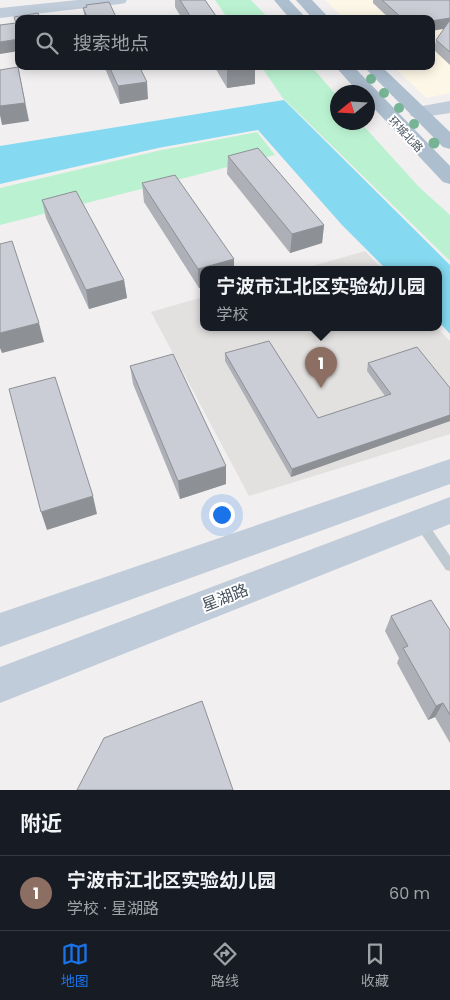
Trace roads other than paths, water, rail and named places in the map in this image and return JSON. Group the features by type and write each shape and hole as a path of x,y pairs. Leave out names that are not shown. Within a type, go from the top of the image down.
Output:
{"main road":[{"path":"281,0 294,15"},
{"path":"303,0 318,15"},
{"name":"环城北路","path":"347,70 450,178"},
{"name":"环城北路","path":"375,70 450,143"}],"street":[{"path":"0,5 49,0"},
{"path":"0,13 120,0"},
{"path":"418,112 450,106"},
{"path":"0,630 450,472"},
{"name":"星湖路","path":"0,685 435,516"}],"lane":[{"path":"435,516 450,566"}],"water":[{"path":"284,100 450,265 450,334 442,325 442,266 383,266 342,225 258,130 158,148 0,184 0,146"}],"place":[{"name":"宁波市江北区实验幼儿园","path":"321,388"}]}
